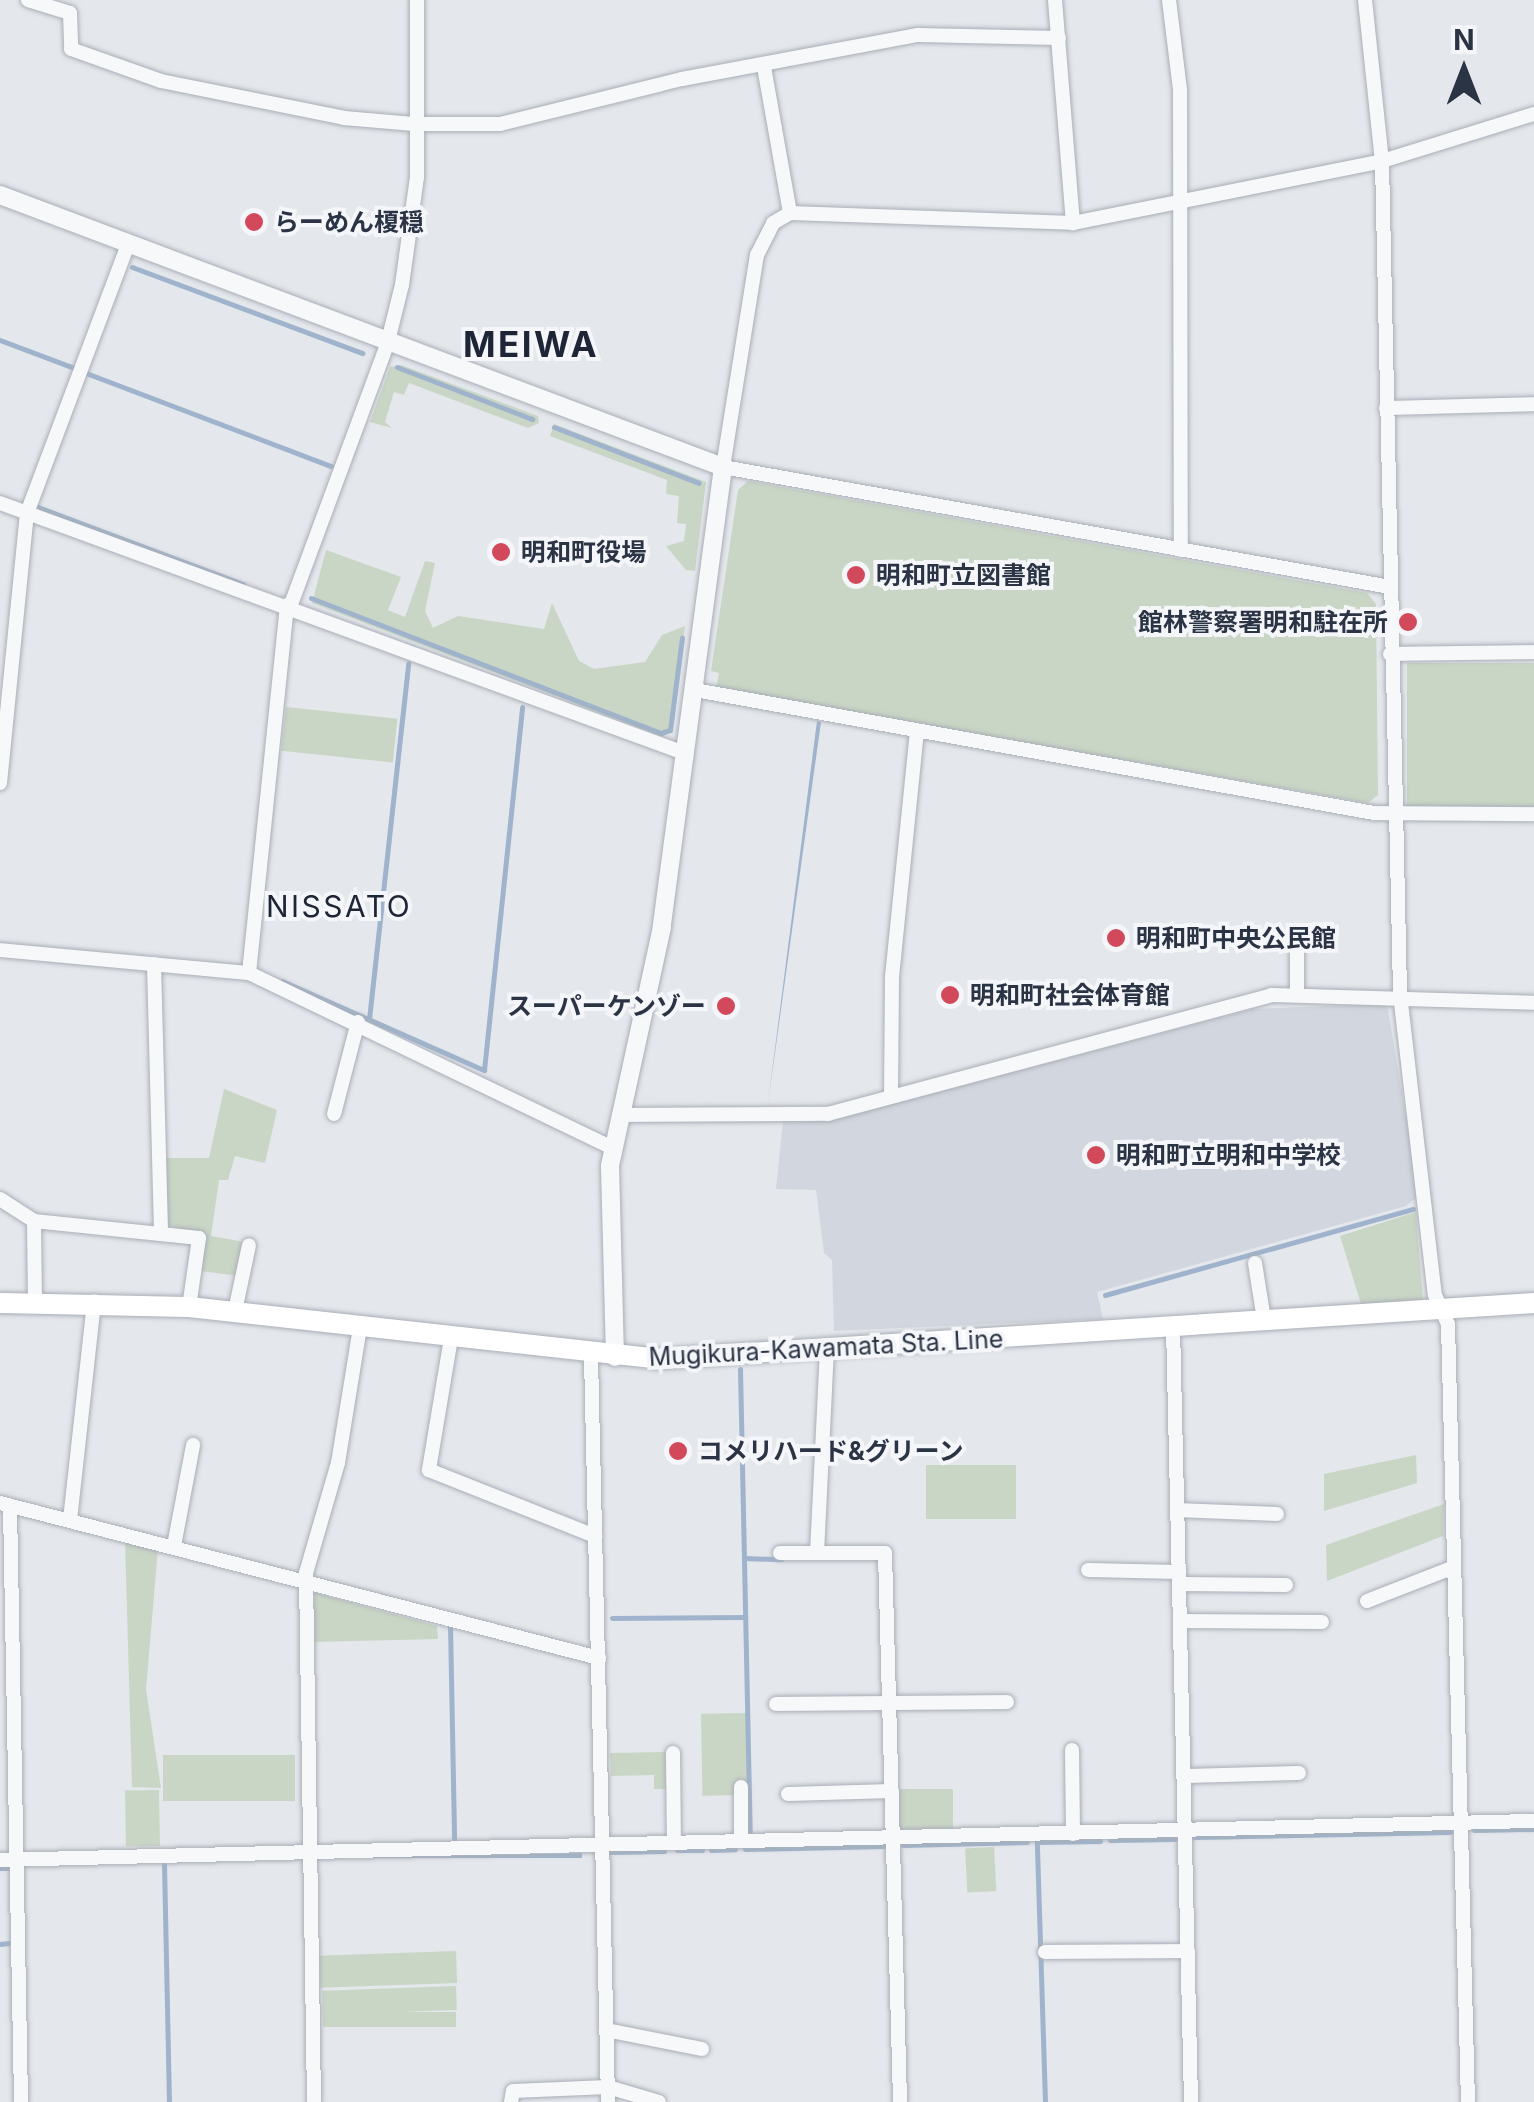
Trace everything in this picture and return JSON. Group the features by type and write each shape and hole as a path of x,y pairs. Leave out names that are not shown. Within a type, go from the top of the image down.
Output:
{"main road":[{"name":"Mugikura-Kawamata Sta. Line","path":"0,1303 94,1301 189,1306 615,1357 828,1350 1534,1304"}],"street":[{"path":"28,0 70,13 71,49 160,81 344,118 414,124 500,124 682,80 918,35 1059,38"},
{"path":"248,973 288,606 387,344 415,208 417,0"},
{"path":"1055,0 1073,223"},
{"path":"1169,0 1180,89 1181,550"},
{"path":"1365,0 1382,161 1393,815 1400,994 1441,1310 1448,1324 1468,2102"},
{"path":"764,67 790,214"},
{"path":"615,1357 612,1148 659,946 723,467 756,255 773,224 790,214 1073,223 1382,161 1534,114"},
{"path":"0,195 387,344 723,467 1390,587"},
{"path":"0,783 27,514 128,244"},
{"path":"1386,408 1534,404"},
{"path":"0,503 687,754"},
{"path":"1390,654 1534,652"},
{"path":"695,690 1393,815 1534,814"},
{"path":"890,1095 894,958 917,732"},
{"path":"1297,994 1298,941"},
{"path":"0,950 248,973 358,1022 612,1148"},
{"path":"154,964 161,1232"},
{"path":"619,1116 828,1114 1272,994 1400,994 1534,1003"},
{"path":"334,1114 358,1022"},
{"path":"0,1199 34,1220 198,1238 189,1306"},
{"path":"34,1220 35,1302"},
{"path":"235,1312 248,1245"},
{"path":"1255,1263 1264,1320"},
{"path":"70,1520 94,1301"},
{"path":"1173,1326 1191,2102"},
{"path":"314,2102 306,1581 338,1464 360,1327"},
{"path":"450,1338 429,1470 595,1536"},
{"path":"818,1552 828,1350"},
{"path":"591,1356 608,2095"},
{"path":"174,1546 193,1445"},
{"path":"22,2102 5,1505 598,1658"},
{"path":"1178,1510 1277,1514"},
{"path":"780,1552 885,1553 900,2102"},
{"path":"1367,1601 1454,1568"},
{"path":"1088,1570 1286,1584"},
{"path":"1180,1621 1322,1622"},
{"path":"776,1704 1008,1702"},
{"path":"1072,1750 1074,1834"},
{"path":"672,1752 674,1842"},
{"path":"1184,1776 1299,1773"},
{"path":"741,1840 742,1787"},
{"path":"788,1794 892,1791"},
{"path":"0,1860 1534,1821"},
{"path":"1045,1952 1188,1951"},
{"path":"606,2030 702,2049"},
{"path":"511,2102 513,2090 659,2102"}],"shaded area":[{"name":"明和町立明和中学校","path":"1387,1004 1419,1196 1406,1206 1097,1292 1103,1319 834,1331 832,1260 824,1253 816,1190 776,1189 783,1121 828,1120 1253,1009"}],"green space":[{"path":"401,365 538,416 539,423 528,428 409,383 404,395 394,392 385,422 392,428 370,422 390,367"},
{"path":"554,424 706,482 695,571 686,570 666,546 684,541 686,524 677,523 679,496 666,494 667,480 550,436"},
{"path":"748,481 1367,593 1376,604 1378,795 1368,803 716,688 719,673 711,671 738,490"},
{"path":"326,550 401,577 388,610 405,617 425,561 435,563 425,611 433,628 458,616 544,629 552,603 579,661 594,669 645,662 662,635 685,626 672,731 660,736 312,603"},
{"path":"1407,663 1534,663 1534,807 1407,807"},
{"path":"286,707 397,719 393,762 281,751"},
{"path":"224,1089 277,1110 265,1163 235,1156 228,1180 219,1180 211,1236 244,1242 240,1276 200,1271 205,1236 168,1225 165,1158 209,1158"},
{"path":"1416,1212 1423,1301 1361,1304 1340,1236"},
{"path":"1416,1455 1417,1483 1324,1511 1324,1474"},
{"path":"926,1465 1016,1465 1016,1519 926,1519"},
{"path":"1444,1504 1443,1536 1327,1581 1326,1545"},
{"path":"125,1540 158,1548 146,1689 161,1788 132,1787"},
{"path":"315,1593 437,1626 438,1639 312,1642"},
{"path":"746,1713 747,1795 702,1796 701,1714"},
{"path":"665,1752 666,1789 654,1789 654,1775 611,1776 610,1753"},
{"path":"163,1755 295,1755 295,1801 163,1801"},
{"path":"896,1789 953,1789 953,1829 896,1829"},
{"path":"159,1790 160,1846 126,1847 125,1791"},
{"path":"994,1847 996,1891 967,1892 965,1849"},
{"path":"456,1951 457,1983 320,1988 319,1956"},
{"path":"456,1986 457,2010 323,2015 322,1991"},
{"path":"323,2012 456,2012 456,2027 323,2027"}],"water":[{"path":"817,721 821,722 768,1103"},
{"path":"582,1853 582,1858 318,1858"}],"waterway":[{"path":"132,267 362,353"},
{"path":"0,340 74,368"},
{"path":"397,367 532,419"},
{"path":"86,373 331,466"},
{"path":"554,427 699,483"},
{"path":"35,506 243,584"},
{"path":"311,598 661,733 670,730 682,638"},
{"path":"369,1019 408,663"},
{"path":"282,981 484,1070 522,707"},
{"path":"1105,1295 1413,1209"},
{"path":"740,1369 750,1832"},
{"path":"744,1558 781,1559"},
{"path":"612,1618 745,1617"},
{"path":"450,1625 454,1841"},
{"path":"1474,1830 1534,1829"},
{"path":"1194,1837 1450,1832"},
{"path":"1110,1840 1175,1839"},
{"path":"1045,2102 1037,1842 1100,1841"},
{"path":"903,1845 1027,1842"},
{"path":"745,1849 885,1846"},
{"path":"711,1850 735,1849"},
{"path":"677,1850 702,1850"},
{"path":"610,1852 664,1851"},
{"path":"164,1864 169,2102"},
{"path":"0,1868 8,1868"},
{"path":"0,1944 9,1943"}],"place":[{"name":"らーめん榎穏","path":"254,222"},
{"name":"明和町役場","path":"501,552"},
{"name":"明和町立図書館","path":"856,575"},
{"name":"館林警察署明和駐在所","path":"1408,622"},
{"name":"明和町中央公民館","path":"1116,938"},
{"name":"明和町社会体育館","path":"950,995"},
{"name":"スーパーケンゾー","path":"726,1006"},
{"name":"明和町立明和中学校","path":"1096,1155"},
{"name":"コメリハード&グリーン","path":"678,1451"}],"district":[{"name":"MEIWA","path":"531,344"},
{"name":"NISSATO","path":"339,906"}]}
